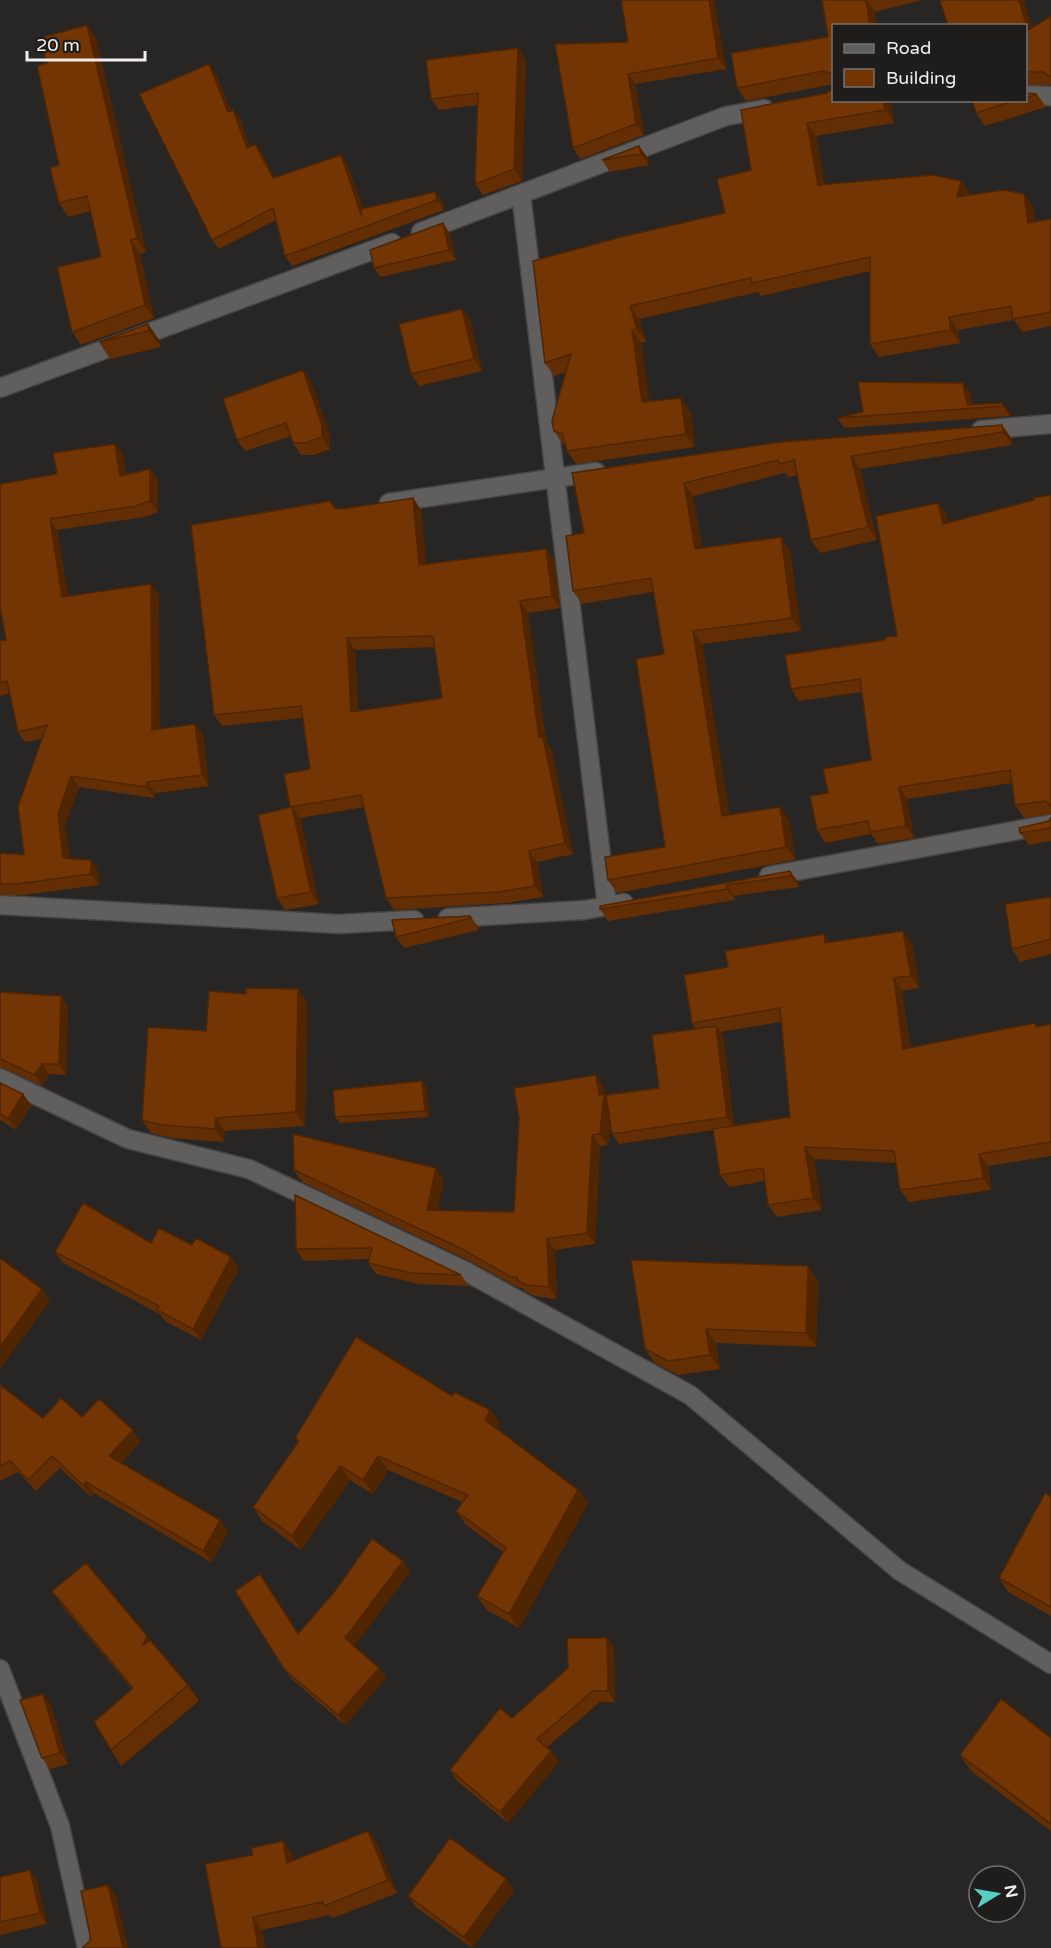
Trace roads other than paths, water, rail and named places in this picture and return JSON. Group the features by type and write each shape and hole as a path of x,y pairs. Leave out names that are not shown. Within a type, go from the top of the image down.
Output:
{"street":[{"path":"1027,95 1051,96"},
{"path":"0,388 726,116 780,106"},
{"path":"521,194 607,906"},
{"path":"968,430 1051,424"},
{"path":"371,505 615,470"},
{"path":"747,880 1051,824"},
{"path":"0,905 339,924 585,910 642,900"},
{"path":"0,1078 128,1138 249,1169 465,1271 690,1395 900,1571 1051,1664"},
{"path":"0,1670 60,1826 87,1948"}]}
